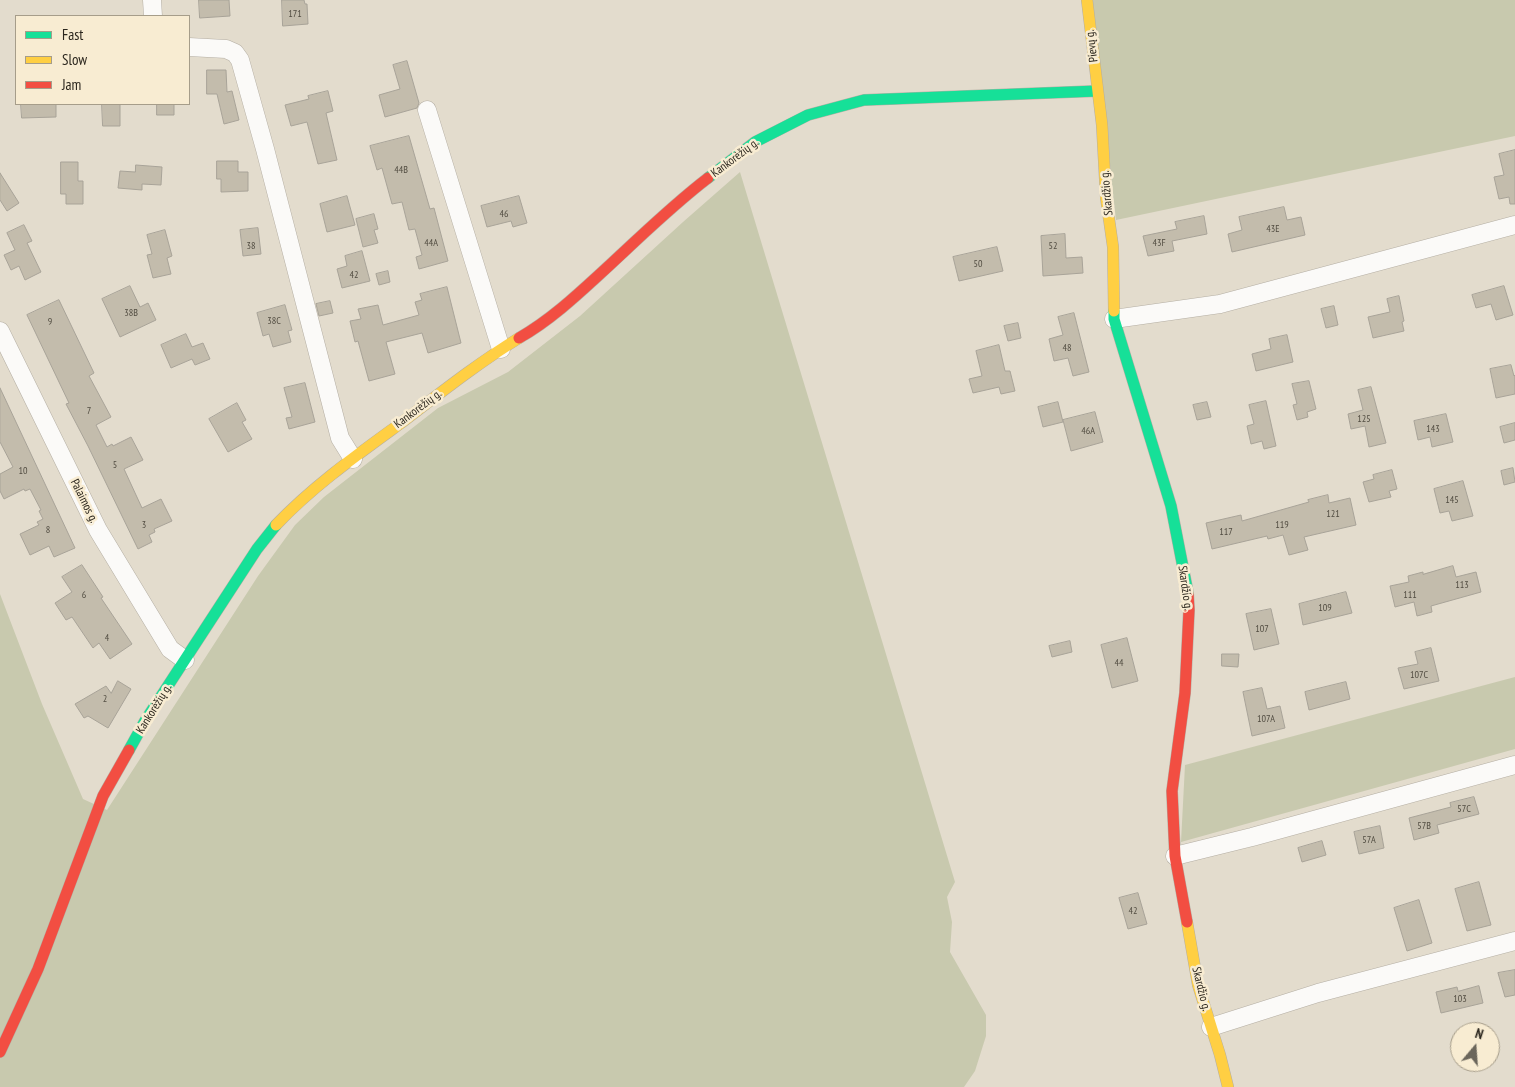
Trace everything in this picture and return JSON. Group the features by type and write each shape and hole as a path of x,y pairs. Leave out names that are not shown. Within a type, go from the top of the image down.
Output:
{"street":[{"path":"152,0 154,15"},
{"name":"Pievų g.","path":"1087,0 1097,91"},
{"path":"190,47 226,49 234,53 240,60 340,438 352,458"},
{"name":"Skardžio g.","path":"1097,91 1102,125 1106,198 1113,247 1114,318 1171,506 1188,594 1185,693 1172,791 1175,856 1198,984 1228,1087"},
{"name":"Kankorėžių g.","path":"0,1052 38,969 103,796 145,722 257,549 293,507 352,458 501,350 533,330 578,294 686,195 755,142 808,115 864,100 1097,91"},
{"path":"428,110 501,350"},
{"path":"1114,318 1220,304 1515,225"},
{"name":"Palaimos g.","path":"0,331 98,530 170,649 185,660"},
{"path":"1175,856 1262,835 1515,765"},
{"path":"1211,1027 1318,993 1515,941"}],"green space":[{"path":"1092,0 1515,0 1515,136 1116,220"},
{"path":"740,172 955,882 947,897 952,922 950,952 986,1015 986,1036 975,1071 964,1087 0,1087 0,594 42,704 83,799 107,810 258,576 295,525 324,497 438,408 508,372 580,316"},
{"path":"1515,677 1515,749 1181,842 1185,765"}],"building":[{"path":"199,0 229,0 230,16 200,18"},
{"path":"282,0 304,0 305,4 307,4 308,24 283,26"},
{"path":"407,61 419,103 417,108 385,117 379,95 400,89 393,65"},
{"path":"207,70 226,70 227,92 232,91 239,120 224,124 217,94 207,94"},
{"path":"328,91 333,111 326,113 337,160 318,164 307,122 291,126 285,105 309,99 308,96"},
{"path":"21,105 56,105 56,117 22,118"},
{"path":"102,105 120,105 120,126 103,126"},
{"path":"157,105 174,105 174,115 157,115"},
{"path":"409,136 430,209 434,208 448,261 419,269 416,257 422,255 415,229 409,230 402,202 392,204 382,168 377,170 370,146"},
{"path":"1515,150 1515,204 1510,204 1509,197 1499,199 1494,177 1504,175 1499,154"},
{"path":"217,161 238,161 238,172 248,172 248,191 221,192 221,179 217,179"},
{"path":"61,162 78,162 78,181 83,181 83,204 66,204 66,194 61,194"},
{"path":"136,165 162,167 161,185 142,184 142,190 118,188 120,171 135,172"},
{"path":"0,173 19,203 7,211 0,200"},
{"path":"347,196 355,225 327,232 320,204"},
{"path":"519,196 527,223 513,227 511,221 487,227 481,206"},
{"path":"1284,207 1287,220 1301,217 1305,235 1232,252 1228,234 1242,230 1239,217"},
{"path":"374,214 378,229 374,230 378,243 363,247 356,219"},
{"path":"1204,216 1207,234 1172,241 1174,251 1148,256 1143,236 1177,229 1175,222"},
{"path":"24,225 32,241 27,243 41,272 25,280 19,266 11,270 4,255 15,250 7,233"},
{"path":"258,228 261,254 243,256 240,230"},
{"path":"165,230 172,256 167,258 171,274 153,278 147,255 152,254 147,235"},
{"path":"1065,234 1066,258 1082,257 1083,273 1043,276 1041,236"},
{"path":"997,247 1003,271 959,281 953,257"},
{"path":"362,251 370,281 342,288 337,269 347,266 345,256"},
{"path":"388,271 390,282 379,285 376,274"},
{"path":"130,286 140,307 148,303 156,320 120,337 102,299"},
{"path":"1504,286 1513,315 1496,320 1491,304 1476,308 1472,295"},
{"path":"447,287 461,343 428,353 422,333 386,342 395,374 369,381 358,341 355,342 350,321 361,319 358,309 378,305 383,325 419,315 415,302 422,300 420,294"},
{"path":"1399,296 1404,331 1373,338 1368,317 1390,312 1387,299"},
{"path":"59,300 94,373 89,376 111,417 96,425 107,447 131,437 143,460 124,469 142,508 161,499 172,521 154,529 155,532 149,535 152,542 138,549 66,404 69,403 27,315"},
{"path":"330,301 333,313 319,316 316,304"},
{"path":"285,305 292,330 288,331 291,342 273,347 269,334 263,336 257,313"},
{"path":"1334,306 1338,325 1326,328 1321,309"},
{"path":"1074,313 1089,372 1073,376 1068,358 1054,361 1049,339 1063,335 1058,317"},
{"path":"1018,323 1021,338 1008,341 1004,326"},
{"path":"186,334 192,347 203,343 210,359 195,365 192,359 171,368 161,345"},
{"path":"1287,335 1293,362 1256,371 1252,354 1271,349 1269,339"},
{"path":"999,345 1005,371 1010,371 1015,391 1001,394 999,387 973,393 969,379 982,376 976,351"},
{"path":"1511,365 1515,375 1515,394 1496,398 1490,369"},
{"path":"1309,381 1316,409 1307,412 1308,417 1297,420 1293,405 1297,404 1292,384"},
{"path":"305,383 315,422 289,429 286,418 292,417 284,388"},
{"path":"1371,387 1386,443 1369,447 1365,426 1351,429 1348,414 1363,410 1358,390"},
{"path":"0,388 75,548 54,557 49,546 30,555 20,534 39,525 37,522 43,519 39,511 41,510 30,489 25,491 24,489 4,499 0,491 0,474 13,467 0,442"},
{"path":"1266,401 1276,446 1264,449 1262,441 1251,444 1247,426 1254,424 1249,405"},
{"path":"1058,402 1063,422 1043,427 1038,407"},
{"path":"1207,402 1211,417 1197,420 1193,405"},
{"path":"237,403 246,420 242,422 252,439 228,452 209,419"},
{"path":"1095,412 1103,442 1071,451 1063,420"},
{"path":"1446,414 1453,442 1432,447 1430,437 1418,440 1414,421"},
{"path":"1515,423 1515,440 1504,443 1500,427"},
{"path":"1513,468 1515,482 1504,485 1501,471"},
{"path":"1392,470 1397,489 1389,491 1391,497 1369,502 1363,482 1374,479 1373,475"},
{"path":"1463,481 1473,516 1452,521 1449,511 1440,513 1434,489"},
{"path":"1328,495 1329,503 1350,498 1356,525 1304,537 1308,550 1289,555 1283,535 1268,539 1267,536 1212,549 1206,523 1241,515 1242,521"},
{"path":"82,565 103,597 101,598 132,644 110,659 99,643 93,648 72,617 66,620 55,603 72,592 62,577"},
{"path":"1453,566 1456,577 1476,572 1481,592 1431,606 1432,612 1417,616 1414,602 1395,607 1390,586 1409,582 1408,576"},
{"path":"1346,592 1352,613 1303,625 1299,604"},
{"path":"1271,609 1279,644 1254,650 1246,614"},
{"path":"1127,638 1138,681 1112,688 1101,645"},
{"path":"1070,641 1072,652 1052,657 1049,646"},
{"path":"1431,648 1439,681 1404,689 1398,668 1418,664 1415,652"},
{"path":"1222,654 1239,654 1238,667 1222,666"},
{"path":"118,681 131,689 108,728 88,716 84,718 75,704 106,686 111,693"},
{"path":"1346,682 1350,699 1309,710 1305,692"},
{"path":"1262,688 1267,709 1280,706 1285,728 1252,736 1243,692"},
{"path":"1474,797 1479,814 1437,825 1439,833 1414,840 1409,818 1451,807 1450,803"},
{"path":"1380,826 1384,848 1359,854 1354,832"},
{"path":"1322,841 1326,855 1302,862 1298,848"},
{"path":"1479,882 1491,925 1467,931 1455,889"},
{"path":"1138,893 1147,924 1128,929 1119,898"},
{"path":"1419,900 1432,943 1407,951 1394,908"},
{"path":"1515,970 1515,995 1505,997 1498,973"},
{"path":"1479,986 1483,1003 1441,1013 1436,992 1457,987 1458,991"}],"traffic: fast":[{"path":"708,178 755,142 808,115 864,100 1097,91"},
{"path":"1114,311 1114,319 1171,506 1188,593"},
{"path":"129,750 145,721 257,549 276,525"}],"traffic: slow":[{"path":"1087,0 1102,125 1106,198 1113,247 1114,311"},
{"path":"276,525 305,497 352,459 474,368 519,338"},
{"path":"1187,922 1198,985 1228,1087"}],"traffic: jam":[{"path":"519,338 541,324 571,300 667,212 708,178"},
{"path":"1187,922 1175,856 1172,791 1185,693 1189,610 1188,593"},
{"path":"0,1052 38,969 103,796 129,750"}]}
